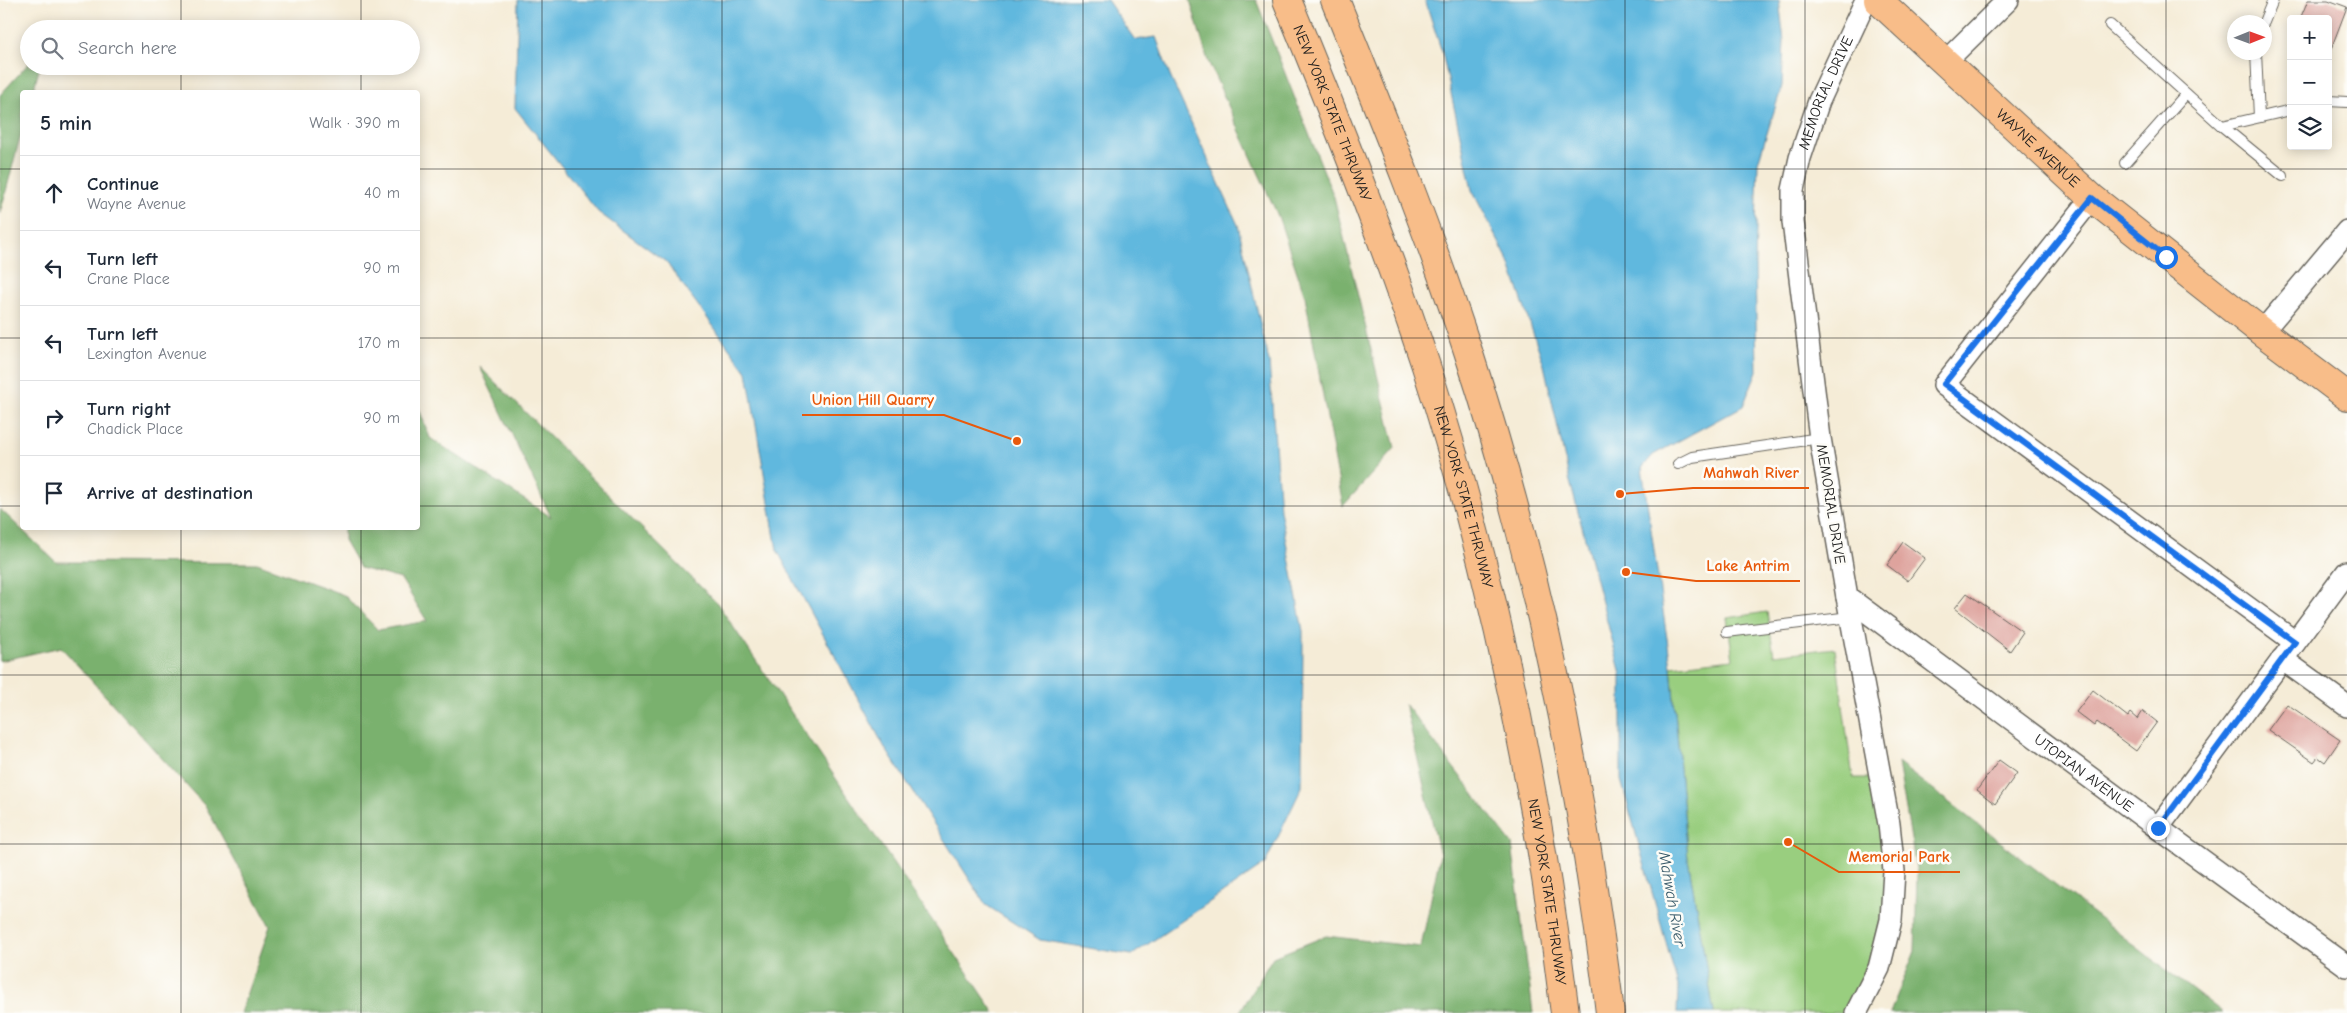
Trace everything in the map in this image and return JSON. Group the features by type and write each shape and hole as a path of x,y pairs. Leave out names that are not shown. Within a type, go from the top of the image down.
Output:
{"main road":[{"name":"NEW YORK STATE THRUWAY","path":"1287,0 1392,268 1426,367 1453,456 1501,637 1520,730 1552,916 1565,1013"},
{"path":"1335,0 1437,262 1468,353 1521,536 1565,723 1596,910 1610,1013"},
{"name":"WAYNE AVENUE","path":"1878,0 2092,198 2262,332 2347,396"}],"street":[{"name":"MEMORIAL DRIVE","path":"1856,1013 1879,968 1891,920 1894,871 1889,824 1848,607 1820,438 1793,222 1793,190 1800,158 1819,101 1866,0"},
{"path":"1946,61 2008,0"},
{"path":"2092,198 1944,384 2295,642"},
{"path":"2262,332 2347,231"},
{"path":"2158,828 2347,572"},
{"name":"UTOPIAN AVENUE","path":"1848,607 2158,828 2347,966"},
{"path":"2282,659 2347,706"}],"lane":[{"path":"2267,15 2273,0"},
{"path":"2110,25 2222,126 2283,176"},
{"path":"2256,60 2259,118"},
{"path":"2125,163 2186,94"},
{"path":"2332,101 2347,102"},
{"path":"2222,126 2287,111"},
{"path":"1678,464 1692,457 1820,438"},
{"path":"1727,632 1848,607"}],"green space":[{"path":"1190,0 1256,0 1334,197 1395,448 1343,506 1305,296 1278,216 1208,61"},
{"path":"20,73 20,75 38,75 34,90 20,90 20,138 0,214 0,95"},
{"path":"480,367 717,603 995,1013 240,1013 270,926 206,807 61,647 0,661 0,509 20,530 56,562 257,563 344,595 378,630 427,621 401,579 360,568 344,540 344,530 420,530 420,411 430,438 551,517"},
{"path":"1767,612 1774,655 1835,648 1853,778 1881,778 1894,871 1856,1013 1714,1013 1688,859 1671,666 1733,659 1727,618"},
{"path":"1405,704 1512,844 1533,1013 1239,1013 1273,957 1326,936 1421,947 1440,855"},
{"path":"1898,763 2222,1013 1890,1013 1915,951 1917,874"}],"water":[{"path":"518,0 1107,0 1135,40 1156,37 1170,76 1238,225 1269,362 1280,510 1303,631 1302,787 1265,864 1132,955 1040,940 986,905 885,748 777,550 747,372 666,262 598,212 515,108"},
{"path":"1425,0 1779,0 1784,41 1782,86 1758,162 1755,263 1757,371 1743,406 1653,455 1642,468 1671,666 1688,859 1714,1013 1677,1013 1678,986 1621,780 1621,674 1569,478 1544,365 1509,262 1472,190 1442,52"}],"building":[{"path":"2308,0 2328,0 2347,7 2332,46 2332,15 2302,15"},
{"path":"1903,542 1925,558 1908,581 1887,565"},
{"path":"1967,593 2023,632 2010,651 1955,608"},
{"path":"2093,690 2128,717 2131,713 2138,719 2143,711 2157,722 2136,751 2097,722 2094,726 2076,712"},
{"path":"2287,704 2340,740 2325,762 2318,757 2314,762 2268,730"},
{"path":"1999,760 2017,773 1995,804 1977,790"}],"place":[{"name":"Union Hill Quarry","path":"1017,441"},
{"name":"Mahwah River","path":"1620,494"},
{"name":"Lake Antrim","path":"1626,572"},
{"name":"Memorial Park","path":"1788,842"}],"route":[{"path":"2158,828 2295,642 1944,384 2092,198 2166,257"}]}
